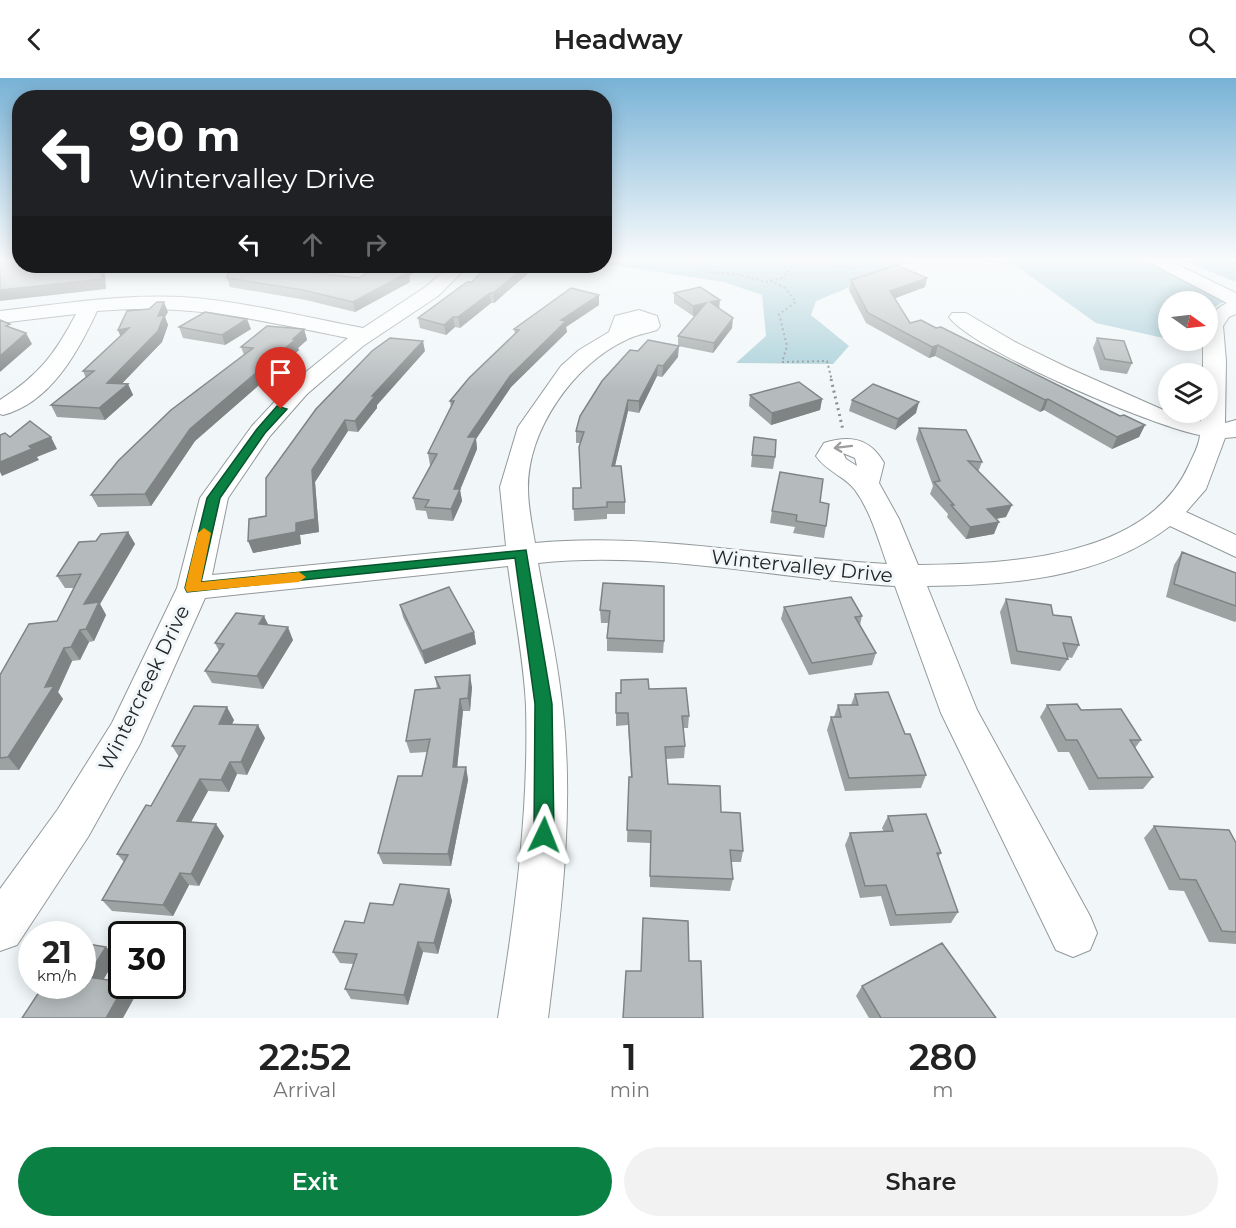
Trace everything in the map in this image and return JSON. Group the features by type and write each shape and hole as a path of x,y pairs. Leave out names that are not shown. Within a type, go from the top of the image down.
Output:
{"street":[{"path":"0,317 137,303"},
{"path":"173,303 202,304 366,335"},
{"name":"Wintercreek Drive","path":"0,928 73,823 126,733 193,588 214,498 261,431 299,389 366,335 415,303"},
{"path":"1216,303 1231,313"},
{"path":"3,408 55,371 90,306"},
{"name":"Wintervalley Drive","path":"193,588 567,550 654,552 836,572 908,576 988,575 1049,567 1101,552 1149,528 1168,514 1192,489 1224,429 1213,326 1231,313"},
{"path":"959,317 1016,353 1146,411 1224,429"},
{"path":"523,1018 540,897 546,803 544,704 521,553 514,487 530,427 569,371 587,355 619,335"},
{"path":"847,445 866,452 869,457 871,463 865,483 885,519 960,713 1073,933"},
{"path":"1168,514 1236,548"}],"path":[{"path":"795,303 779,314 787,346 782,362 827,361 847,445"}],"shaded area":[{"path":"763,303 815,303 811,315 849,346 833,364 736,363 766,336"},
{"path":"1068,303 1158,303 1158,337 1096,323"}],"building":[{"path":"156,303 164,303 158,316 164,315 158,331 107,383 128,384 99,408 51,405 94,371 83,371 129,328 118,330 127,311 149,309"},
{"path":"439,303 477,303 444,325 418,318"},
{"path":"550,303 587,303 561,320 566,321 510,376 468,437 476,437 454,489 460,489 451,509 425,507 429,500 413,498 437,454 428,453 454,401 450,401 469,378 519,330 514,329"},
{"path":"688,303 711,303 733,318 714,343 678,336 706,303 693,306"},
{"path":"863,303 897,303 910,323 921,320 936,328 941,327 1120,416 1124,415 1145,425 1117,437 1048,399 1045,400 938,345 932,347 868,313"},
{"path":"205,312 247,319 222,335 179,327"},
{"path":"0,320 10,324 6,326 26,333 0,356"},
{"path":"267,326 304,329 293,339 296,339 190,429 145,494 91,495 118,461 171,410 253,348 241,347"},
{"path":"390,338 423,341 372,396 375,396 355,421 345,420 312,470 315,519 296,523 296,532 248,541 249,519 266,516 266,478 316,409 372,351"},
{"path":"1097,338 1124,341 1132,363 1105,359"},
{"path":"648,340 679,346 663,366 658,365 639,401 628,400 612,466 621,466 625,502 607,502 607,507 573,509 573,488 581,488 579,447 584,432 576,431 580,416 602,381 630,350 638,351"},
{"path":"799,382 822,399 772,413 750,395"},
{"path":"873,384 919,402 898,419 852,400"},
{"path":"30,421 51,437 29,446 32,449 0,462 0,435 5,433 10,437"},
{"path":"919,428 966,430 982,462 968,461 1012,505 987,509 999,522 970,527 951,505 954,505 934,482 940,481"},
{"path":"754,437 776,440 775,457 752,455"},
{"path":"780,472 823,479 820,502 829,504 826,526 796,521 797,515 772,511"},
{"path":"128,532 84,604 99,602 86,629 80,630 71,647 64,648 45,687 54,686 8,757 0,758 0,675 29,624 57,621 81,574 57,576 79,542 96,541 101,534"},
{"path":"1182,552 1236,573 1236,606 1174,584"},
{"path":"603,583 664,586 664,641 607,638 610,611 600,610"},
{"path":"449,587 474,632 422,651 400,605"},
{"path":"851,597 862,616 855,617 876,653 812,663 784,607"},
{"path":"1006,599 1051,605 1053,615 1071,617 1079,645 1063,643 1068,659 1017,651"},
{"path":"236,613 264,616 259,624 288,627 257,676 205,671 224,644 215,643"},
{"path":"470,675 468,698 460,699 453,767 466,767 448,854 378,853 398,776 422,776 430,739 406,741 415,690 440,688 435,677"},
{"path":"648,679 649,689 686,688 689,716 682,716 685,746 665,747 668,784 720,786 721,812 740,813 743,851 730,850 733,879 650,876 651,831 627,830 629,777 632,777 628,713 616,713 616,693 621,693 621,680"},
{"path":"888,692 905,734 910,734 926,775 849,778 831,717 841,717 838,705 858,705 855,694"},
{"path":"1077,704 1081,710 1121,709 1141,740 1130,740 1153,777 1098,778 1077,740 1066,740 1047,705"},
{"path":"194,706 227,707 219,724 258,725 241,762 230,762 221,780 200,779 177,821 216,824 191,874 180,873 163,905 102,900 128,855 117,854 146,805 151,806 185,746 172,746"},
{"path":"926,814 941,853 937,853 958,912 896,915 886,885 865,886 850,833 893,831 888,816"},
{"path":"1154,826 1229,830 1236,843 1236,932 1222,931 1196,880 1180,879"},
{"path":"400,884 449,889 434,943 418,942 404,995 345,989 357,954 333,952 345,921 364,923 370,903 393,905"},
{"path":"643,918 688,921 689,961 701,961 703,1018 623,1018 626,971 641,971"},
{"path":"942,943 996,1018 881,1018 862,986"},
{"path":"96,945 106,947 96,963"},
{"path":"96,978 108,980 108,999 117,999 106,1018 22,1018 34,999 96,999"}],"slow traffic":[{"path":"204,533 193,588 299,577"}],"route":[{"path":"281,409 261,431 214,498 193,588 521,553 544,704 546,814 544,835"}]}
